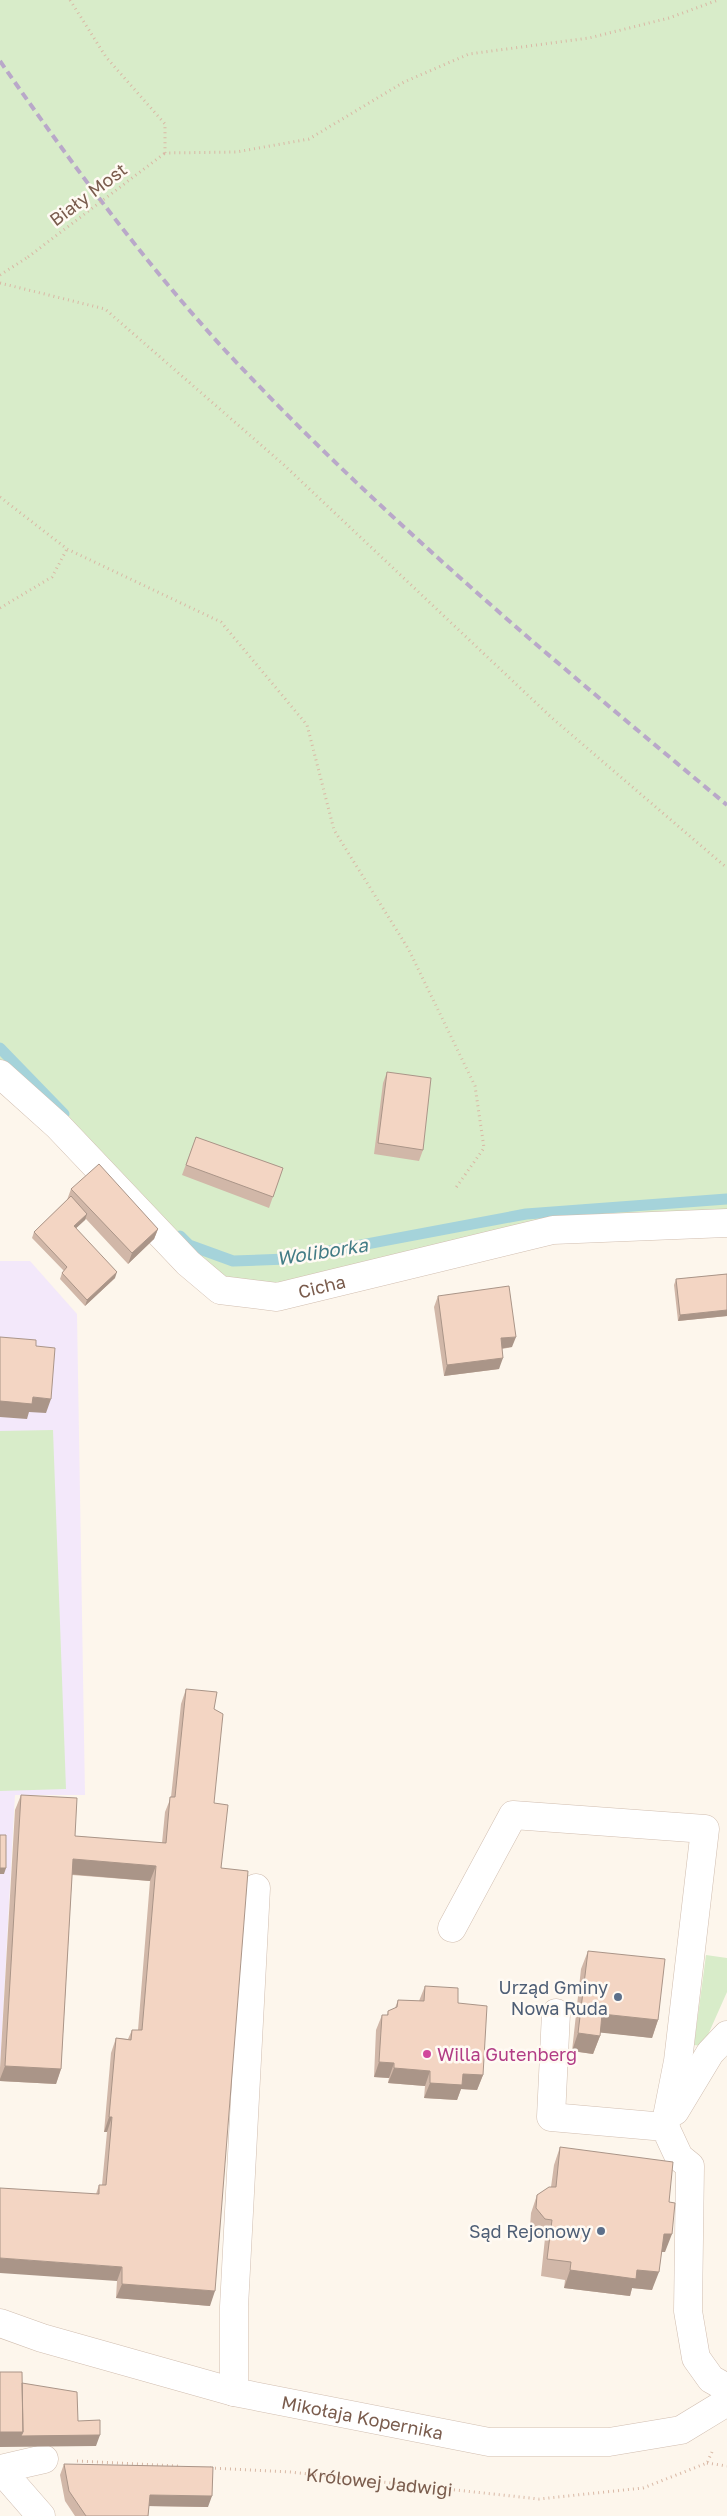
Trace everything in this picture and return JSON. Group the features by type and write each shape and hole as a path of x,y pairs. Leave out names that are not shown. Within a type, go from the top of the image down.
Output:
{"street":[{"name":"Cicha","path":"0,1074 58,1126 188,1263 220,1290 277,1297 553,1230 727,1223"},
{"path":"452,1928 513,1815 705,1829 678,2061 665,2127 678,2157 690,2166 688,2311 696,2358 711,2379 727,2388"},
{"path":"234,2392 234,2308 256,1888"},
{"path":"556,2013 551,2117 665,2127"},
{"path":"665,2127 710,2054 727,2035"},
{"name":"Mikołaja Kopernika","path":"0,2323 42,2338 234,2392 490,2442 618,2441 681,2430 727,2402"},
{"path":"41,2516 0,2469 44,2459"}],"path":[{"path":"70,0 106,57 165,124 165,153 236,152 309,139 404,82 469,54 589,38 669,18 718,0"},
{"name":"Biały Most","path":"0,274 28,257 165,153"},
{"path":"0,284 105,309 284,465 552,718 727,868"},
{"path":"0,497 67,549 221,622 307,726 334,830 409,950 474,1086 484,1148 455,1189"},
{"path":"0,608 52,577 67,549"},
{"path":"715,2446 707,2463 727,2466"},
{"path":"44,2459 182,2466"},
{"name":"Królowej Jadwigi","path":"202,2468 290,2472 539,2499 643,2488 707,2463"}],"shaded area":[{"path":"0,1261 30,1261 77,1314 85,1795 15,1795 0,2068"}],"green space":[{"path":"0,0 727,0 727,1223 553,1230 277,1297 220,1290 0,1083"},
{"path":"53,1430 66,1789 0,1791 0,1431"},
{"path":"706,1955 727,1958 727,1992 703,2046 694,2045"}],"building":[{"path":"387,1072 431,1078 423,1150 378,1143"},
{"path":"196,1137 283,1168 273,1197 186,1165"},
{"path":"99,1164 158,1229 132,1253 71,1189"},
{"path":"71,1196 87,1214 74,1226 117,1272 87,1300 62,1273 67,1267 34,1232"},
{"path":"727,1274 727,1310 680,1315 676,1279"},
{"path":"509,1286 516,1337 501,1338 503,1358 447,1365 438,1296"},
{"path":"0,1337 36,1340 36,1346 55,1348 51,1399 33,1397 32,1404 0,1401"},
{"path":"186,1689 217,1692 214,1709 223,1714 214,1803 228,1805 221,1868 248,1871 215,2291 122,2284 122,2267 0,2258 0,2188 99,2194 99,2185 106,2185 112,2117 109,2117 116,2038 131,2040 132,2030 142,2030 156,1866 73,1859 61,2069 5,2066 21,1795 77,1798 75,1836 166,1843 170,1797 175,1797"},
{"path":"0,1835 6,1835 6,1868 0,1868"},
{"name":"Urząd Gminy Nowa Ruda","path":"588,1951 665,1959 658,2020 602,2014 600,2036 578,2033"},
{"name":"Willa Gutenberg","path":"425,1986 458,1988 458,2003 487,2006 483,2075 463,2074 462,2085 430,2083 430,2071 394,2068 394,2063 379,2062 382,2015 388,2015 388,2011 397,2007 398,2000 424,2001"},
{"name":"Sąd Rejonowy","path":"560,2147 673,2162 669,2202 675,2203 672,2234 664,2234 659,2272 637,2270 636,2279 570,2270 571,2262 547,2259 552,2220 545,2219 536,2208 537,2195 549,2187 556,2187"},
{"path":"0,2372 22,2372 23,2432 0,2432"},
{"path":"22,2383 77,2392 78,2421 100,2420 100,2435 21,2436 23,2432"},
{"path":"64,2464 213,2467 212,2496 150,2495 148,2516 86,2516 69,2491"}],"waterway":[{"name":"Woliborka","path":"0,1048 64,1114"},
{"name":"Woliborka","path":"180,1236 189,1245 233,1261 287,1259 526,1214 727,1199"}],"railway":[{"path":"0,61 52,135 163,279 222,347 281,408 341,468 467,584 596,696 727,805"}],"place":[{"name":"Urząd Gminy Nowa Ruda","path":"618,1997"},
{"name":"Willa Gutenberg","path":"427,2054"},
{"name":"Sąd Rejonowy","path":"601,2231"}]}
